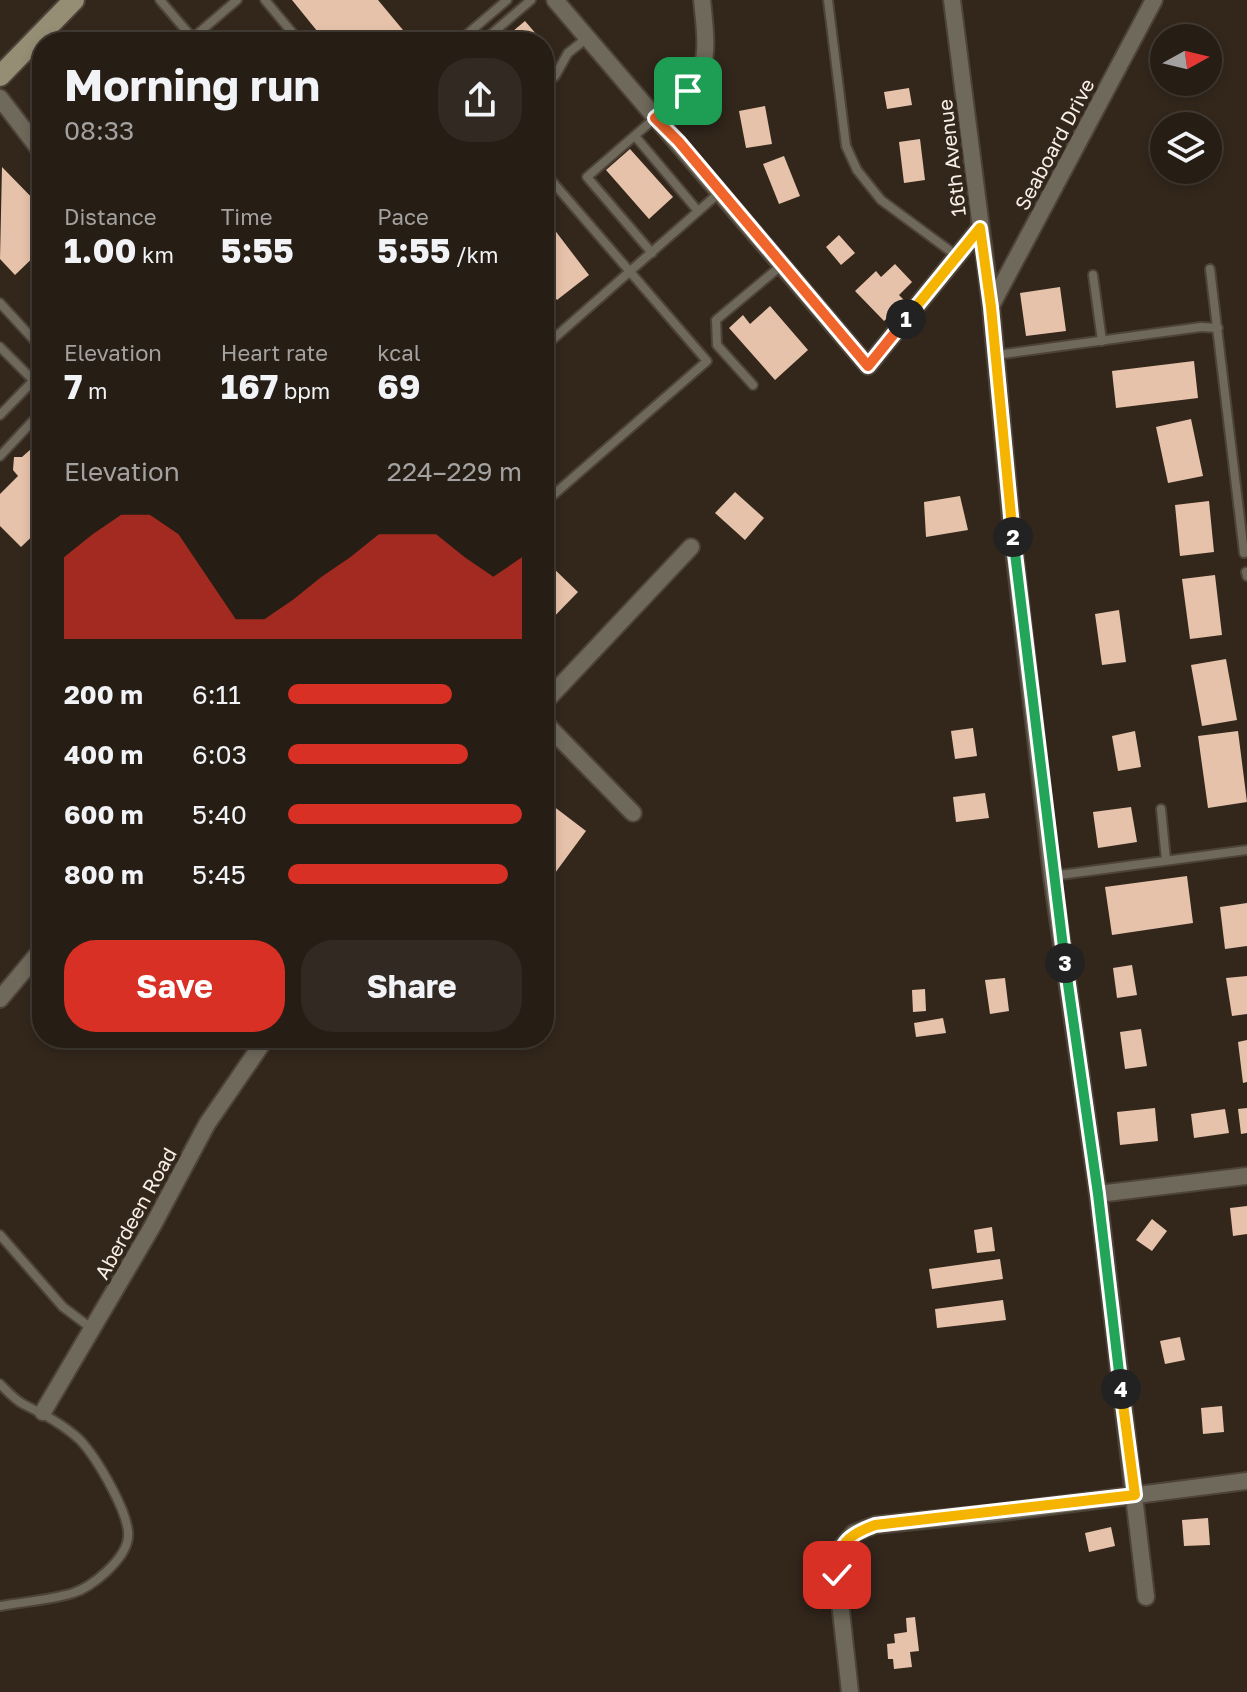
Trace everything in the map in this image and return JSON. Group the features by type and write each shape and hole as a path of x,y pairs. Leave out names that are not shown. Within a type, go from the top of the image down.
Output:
{"main road":[{"path":"43,32 74,0"},
{"path":"0,76 32,43"}],"street":[{"path":"555,0 868,366 980,228"},
{"path":"655,118 678,101 703,72 707,48 702,0"},
{"name":"16th Avenue","path":"952,0 991,307 1052,876 1098,1194 1146,1597"},
{"name":"Seaboard Drive","path":"991,307 1154,0"},
{"path":"0,98 32,140"},
{"path":"554,692 691,547"},
{"path":"554,732 633,813"},
{"path":"0,999 32,961"},
{"name":"Aberdeen Road","path":"43,1412 152,1227 207,1124 259,1048"},
{"path":"1098,1194 1247,1176"},
{"path":"850,1692 837,1575 839,1550 854,1533 875,1525 1247,1481"}],"lane":[{"path":"160,0 185,32"},
{"path":"202,32 237,0"},
{"path":"265,0 292,32"},
{"path":"470,32 507,0"},
{"path":"494,32 531,0"},
{"path":"828,0 846,146 857,170 881,200 957,256"},
{"path":"554,77 568,53 587,38"},
{"path":"652,253 587,177 655,118"},
{"path":"635,136 698,211"},
{"path":"554,183 707,361 554,494"},
{"path":"554,338 720,191"},
{"path":"753,385 717,345 716,320 782,264"},
{"path":"1210,269 1244,553"},
{"path":"1093,275 1102,341"},
{"path":"0,303 32,338"},
{"path":"994,355 1201,327 1218,328"},
{"path":"0,347 32,378"},
{"path":"0,415 32,382"},
{"path":"0,456 32,422"},
{"path":"1161,809 1166,860"},
{"path":"1052,876 1247,850"},
{"path":"0,1235 63,1307 92,1329"},
{"path":"0,1384 21,1403 43,1412 80,1441 104,1473 122,1510 128,1538 119,1556 97,1581 73,1593 0,1606"}],"building":[{"path":"292,0 378,0 405,32 318,32"},
{"path":"525,21 534,32 512,32"},
{"path":"909,88 912,105 887,109 884,92"},
{"path":"765,106 772,144 746,148 739,111"},
{"path":"920,139 925,180 904,183 899,142"},
{"path":"630,149 673,197 649,219 606,170"},
{"path":"784,156 800,196 779,204 763,164"},
{"path":"2,167 32,198 32,259 15,275 0,259"},
{"path":"554,229 589,275 557,300 554,296"},
{"path":"839,235 855,253 841,265 826,247"},
{"path":"895,264 912,282 899,295 905,301 884,321 855,291 876,271 881,277"},
{"path":"1060,287 1066,331 1026,336 1020,293"},
{"path":"770,306 808,350 775,380 729,328 743,315 750,324"},
{"path":"1194,361 1198,398 1116,408 1112,371"},
{"path":"1191,419 1203,476 1168,483 1156,427"},
{"path":"32,450 32,537 21,547 0,526 0,494 18,476 13,470 14,457 22,457"},
{"path":"735,492 764,518 745,540 715,513"},
{"path":"960,496 968,530 926,537 924,502"},
{"path":"1209,501 1214,552 1180,556 1175,505"},
{"path":"554,569 578,592 554,617"},
{"path":"1215,575 1222,635 1190,639 1182,579"},
{"path":"1119,610 1126,662 1102,665 1095,614"},
{"path":"1226,659 1237,720 1202,726 1191,665"},
{"path":"973,728 977,756 955,759 951,731"},
{"path":"1135,731 1141,767 1118,771 1112,736"},
{"path":"1238,731 1247,802 1208,808 1198,736"},
{"path":"985,793 989,818 956,822 953,797"},
{"path":"554,807 586,831 554,874"},
{"path":"1131,807 1137,842 1098,848 1093,812"},
{"path":"1187,876 1193,923 1112,935 1105,887"},
{"path":"1247,903 1247,946 1225,949 1220,907"},
{"path":"1132,965 1137,995 1117,998 1113,968"},
{"path":"1247,976 1247,1014 1232,1016 1226,978"},
{"path":"1005,978 1009,1011 990,1014 985,980"},
{"path":"925,989 926,1011 913,1012 912,990"},
{"path":"943,1018 946,1033 916,1037 914,1023"},
{"path":"1141,1029 1147,1066 1125,1069 1120,1032"},
{"path":"1247,1040 1247,1082 1243,1083 1238,1042"},
{"path":"1155,1108 1158,1141 1120,1145 1117,1112"},
{"path":"1247,1108 1247,1133 1241,1134 1238,1109"},
{"path":"1225,1109 1229,1133 1194,1138 1191,1114"},
{"path":"1247,1206 1247,1234 1233,1236 1230,1208"},
{"path":"1152,1219 1167,1231 1152,1251 1136,1240"},
{"path":"992,1227 995,1251 977,1253 974,1230"},
{"path":"1000,1259 1003,1279 932,1289 929,1269"},
{"path":"1003,1300 1006,1320 937,1328 935,1309"},
{"path":"1180,1337 1185,1360 1165,1364 1160,1341"},
{"path":"1222,1406 1224,1432 1203,1434 1201,1408"},
{"path":"1208,1518 1210,1545 1184,1546 1182,1520"},
{"path":"1111,1527 1115,1546 1089,1552 1085,1533"},
{"path":"915,1617 919,1651 910,1652 912,1667 894,1669 893,1659 888,1659 887,1644 895,1643 894,1634 907,1632 906,1618"}],"route":[{"path":"688,91 655,118 679,142 868,366 980,228 1052,876 1098,1194 1135,1495 875,1525 854,1533 839,1550 837,1575"}]}
